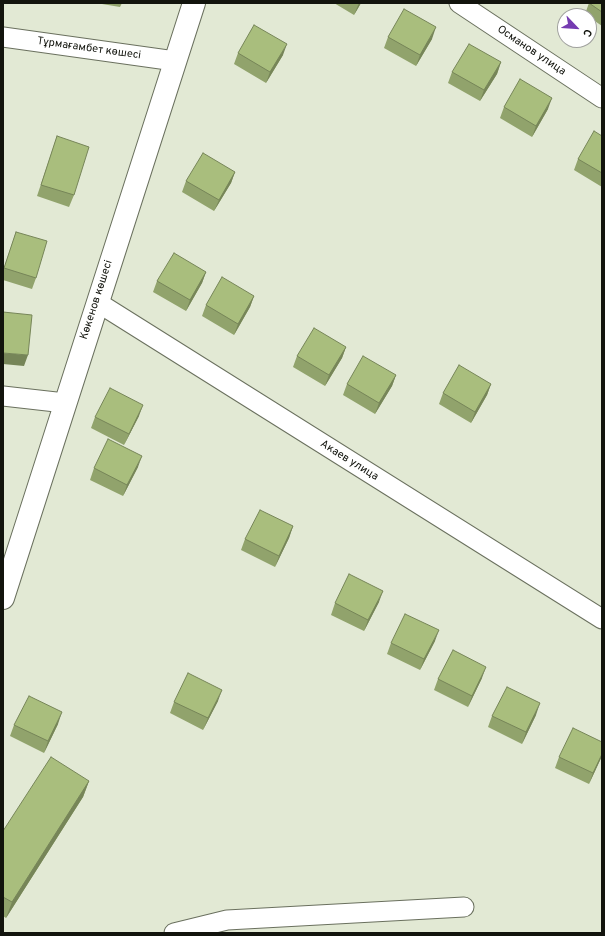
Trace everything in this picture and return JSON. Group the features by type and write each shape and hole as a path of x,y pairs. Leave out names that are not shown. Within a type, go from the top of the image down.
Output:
{"street":[{"name":"Көкенов көшесі","path":"3,598 194,3"},
{"name":"Османов улица","path":"459,3 602,98"},
{"name":"Тұрмағамбет көшесі","path":"3,37 174,62"},
{"name":"Акаев улица","path":"97,302 602,619"},
{"path":"3,396 65,403"},
{"path":"174,933 227,920 464,907"}],"building":[{"path":"589,3 602,3 602,12"},
{"path":"404,9 436,27 420,55 388,37"},
{"path":"254,25 287,44 270,72 238,53"},
{"path":"469,44 501,62 484,90 452,72"},
{"path":"520,79 552,98 536,126 504,107"},
{"path":"594,131 602,136 602,173 578,159"},
{"path":"57,136 89,147 74,195 41,185"},
{"path":"203,153 235,172 219,200 186,181"},
{"path":"16,232 47,241 36,278 4,268"},
{"path":"174,253 206,272 190,300 157,281"},
{"path":"222,277 254,296 238,324 206,305"},
{"path":"3,312 32,315 28,355 3,353"},
{"path":"314,328 346,347 329,375 297,356"},
{"path":"363,356 396,375 379,403 347,384"},
{"path":"459,365 491,384 475,412 443,393"},
{"path":"110,388 143,405 129,434 95,417"},
{"path":"108,439 142,456 127,485 94,468"},
{"path":"260,510 293,526 279,556 245,539"},
{"path":"349,574 383,591 368,620 335,603"},
{"path":"405,614 439,630 424,659 391,643"},
{"path":"453,650 486,667 472,696 438,679"},
{"path":"188,673 222,690 208,718 174,702"},
{"path":"507,687 540,703 526,732 492,716"},
{"path":"29,696 62,712 48,741 14,725"},
{"path":"573,728 602,742 602,754 593,773 559,757"},
{"path":"51,757 89,781 12,902 3,897 3,831"}]}
